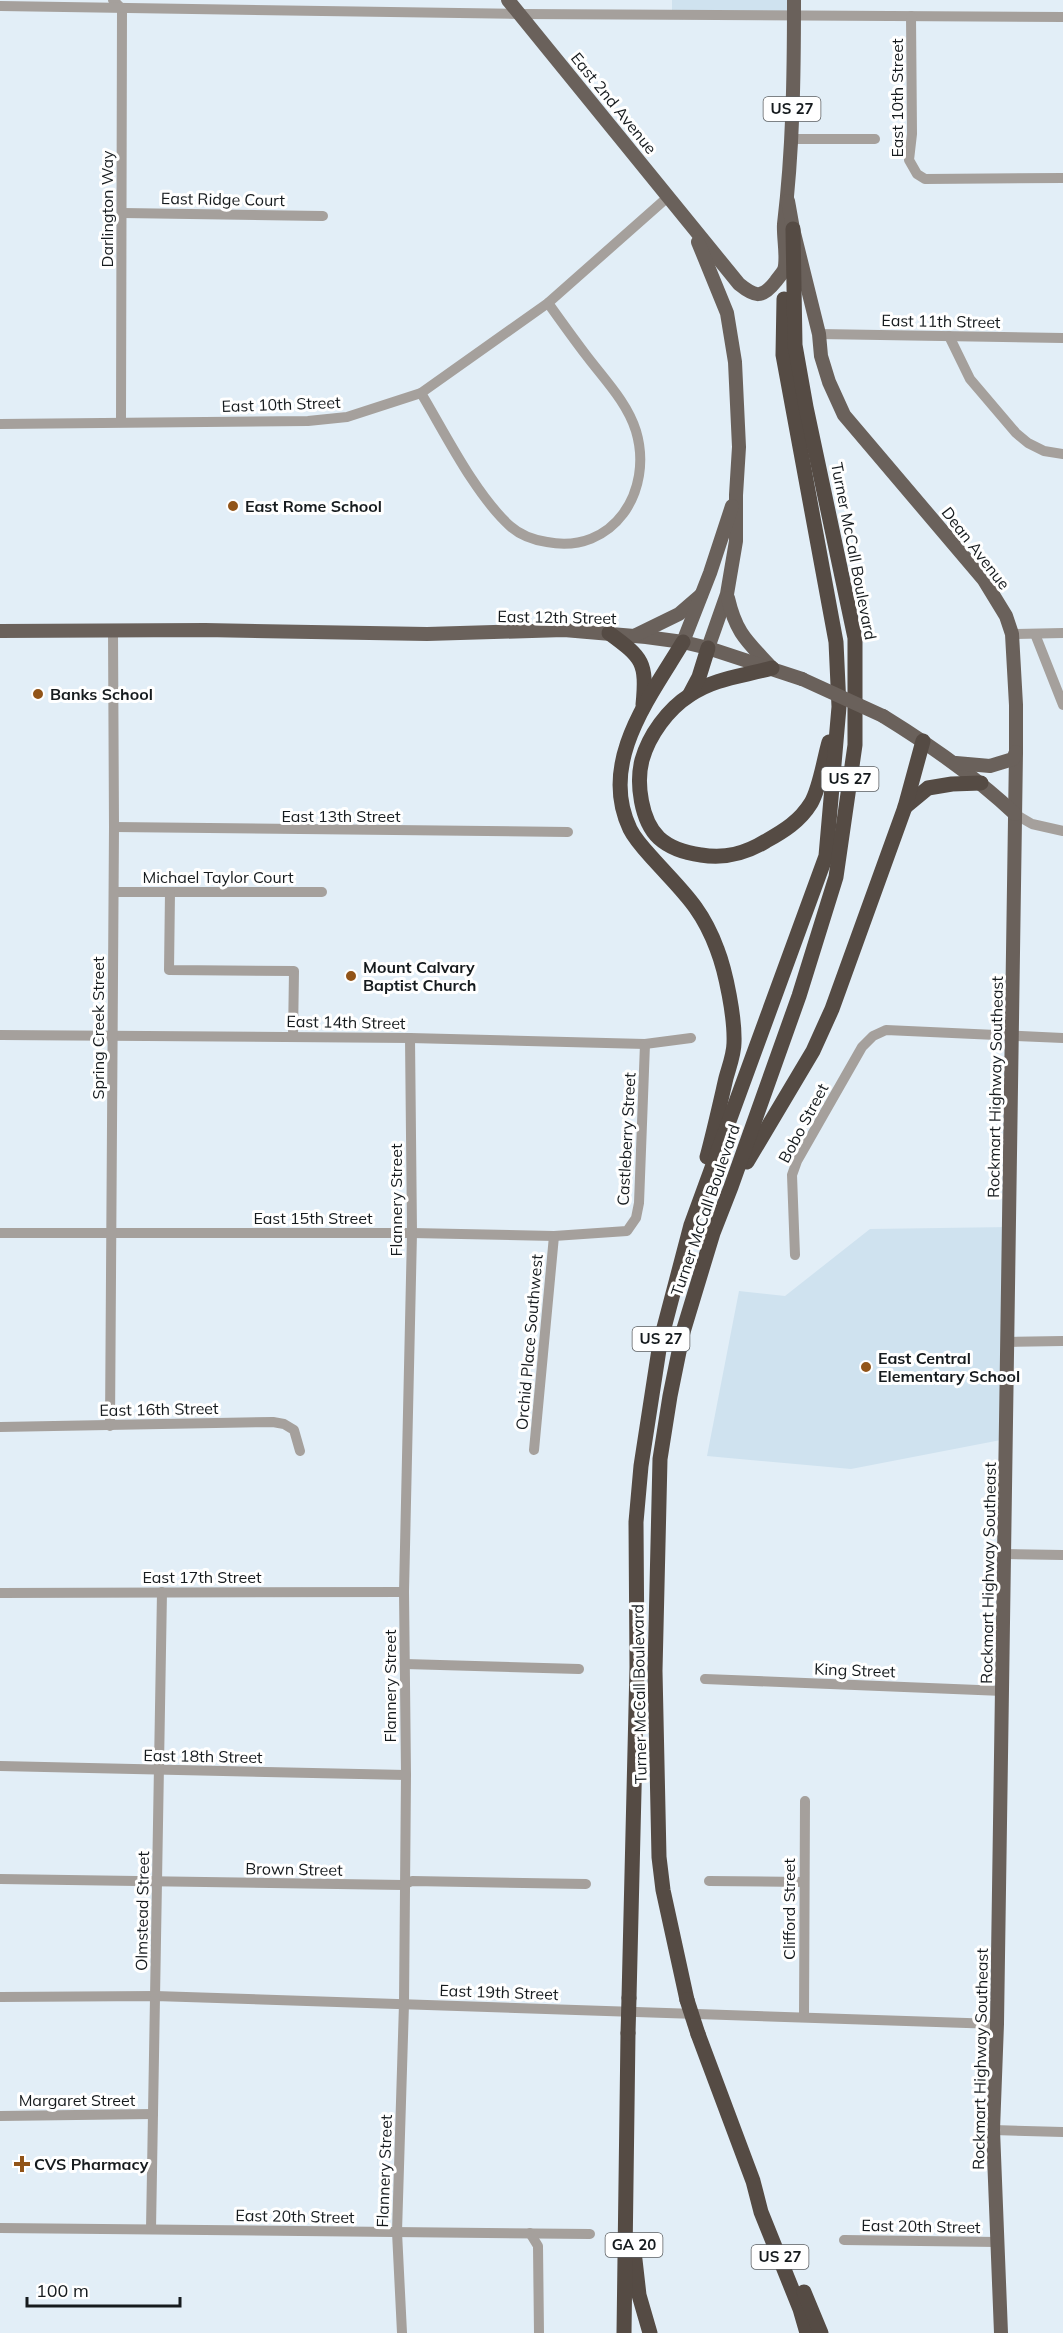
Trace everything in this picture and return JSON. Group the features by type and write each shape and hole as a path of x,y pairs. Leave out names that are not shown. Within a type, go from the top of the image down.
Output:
{"highway":[{"name":"Turner McCall Boulevard","path":"793,229 795,345 855,638 855,745 836,877 800,996 713,1233 684,1332 670,1396 660,1458 655,1671 659,1857 665,1900 687,2000 753,2181 760,2212 800,2309 807,2333"},
{"name":"Turner McCall Boulevard","path":"624,2333 628,2033 637,1679 636,1522 641,1466 660,1343 691,1225 826,856 839,707 836,642 783,355 784,269"},
{"path":"609,633 634,651 640,659 644,679 642,710"},
{"path":"684,642 634,723 622,757 620,785 626,819 631,832 657,864 684,891 708,926 726,979 734,1043 691,1225"},
{"path":"690,694 699,677 708,648"},
{"path":"772,668 713,683 690,694 659,723 642,760 640,790 647,819 658,837 671,847 691,854 716,857 738,855 760,845 797,821 812,802 839,707"},
{"path":"731,1187 813,1051 832,1009 905,807 923,741"},
{"path":"905,807 928,788 981,783"},
{"name":"GA 20","path":"628,2156 634,2257 639,2295 650,2333"},
{"path":"753,2181 766,2202 821,2333"}],"main road":[{"name":"East 2nd Avenue","path":"508,0 669,196 693,229"},
{"name":"Turner McCall Boulevard","path":"784,269 784,226 788,201 791,139 794,0"},
{"name":"Turner McCall Boulevard","path":"788,201 793,229"},
{"path":"693,229 739,284 754,294 766,293 784,269"},
{"path":"693,229 727,313 735,362 739,447 736,541 728,594 708,648"},
{"name":"Dean Avenue","path":"793,229 819,334 821,356 844,415 984,580 1006,616 1012,634 1016,705 1015,814"},
{"path":"684,642 736,495"},
{"path":"634,636 679,614 702,594"},
{"path":"728,594 733,620 741,635 772,668"},
{"name":"East 12th Street","path":"0,631 427,634 564,630 684,642 802,679 883,716 923,741 981,783 1015,814"},
{"path":"954,763 990,766 1013,759 1016,752"},
{"name":"Rockmart Highway Southeast","path":"1001,2333 993,2130 1003,1691 1015,814"}],"street":[{"path":"113,0 122,9"},
{"path":"0,6 520,14 1063,18"},
{"name":"Darlington Way","path":"121,422 122,9"},
{"name":"East 10th Street","path":"911,16 912,134 909,160 917,174 926,179 1063,178"},
{"path":"791,139 875,139"},
{"name":"East 10th Street","path":"0,424 308,421 347,417 421,393 548,303 669,196"},
{"name":"East Ridge Court","path":"123,213 323,216"},
{"path":"421,393 475,485 510,527 533,540 555,544 588,541 607,531 624,513 635,491 640,458 635,429 610,385 548,303"},
{"name":"East 11th Street","path":"819,334 1063,338"},
{"path":"949,336 970,379 1016,433 1028,443 1044,451 1063,454"},
{"name":"Spring Creek Street","path":"110,1426 114,892 113,630"},
{"path":"1012,634 1063,633"},
{"path":"1035,634 1063,705"},
{"name":"East 12th Street","path":"1015,814 1032,824 1063,831"},
{"name":"East 13th Street","path":"114,827 568,832"},
{"name":"Michael Taylor Court","path":"114,892 322,892"},
{"path":"170,892 169,970 294,971 293,1037"},
{"name":"Bobo Street","path":"795,1255 792,1175 797,1161 862,1047 873,1036 886,1030 1013,1036"},
{"name":"East 14th Street","path":"0,1035 410,1038 645,1044 691,1038"},
{"path":"1013,1036 1063,1038"},
{"name":"Flannery Street","path":"402,2333 397,2232 404,2004 404,1592 412,1233 410,1038"},
{"name":"Castleberry Street","path":"627,1231 636,1218 639,1203 645,1044"},
{"name":"East 15th Street","path":"0,1233 412,1233 554,1236 627,1231"},
{"name":"Orchid Place Southwest","path":"534,1450 554,1236"},
{"path":"1008,1342 1063,1341"},
{"name":"East 16th Street","path":"0,1427 284,1424 294,1430 300,1451"},
{"path":"1004,1554 1063,1555"},
{"name":"Olmstead Street","path":"152,2229 162,1592"},
{"name":"East 17th Street","path":"0,1593 404,1592"},
{"path":"405,1664 579,1669"},
{"name":"King Street","path":"705,1679 1003,1691"},
{"name":"East 18th Street","path":"0,1766 405,1775"},
{"name":"Clifford Street","path":"804,2017 805,1801"},
{"name":"Brown Street","path":"0,1879 403,1885 412,1881 586,1884"},
{"path":"709,1881 804,1882"},
{"name":"East 19th Street","path":"0,1997 155,1996 997,2024"},
{"name":"Margaret Street","path":"0,2116 153,2114"},
{"path":"993,2130 1063,2133"},
{"name":"East 20th Street","path":"0,2228 590,2234"},
{"path":"530,2233 538,2247 539,2333"},
{"name":"East 20th Street","path":"844,2240 997,2242"}],"shaded area":[{"path":"672,0 794,0 794,17 672,16"},
{"name":"East Central Elementary School","path":"1010,1227 1006,1439 851,1469 707,1456 739,1291 785,1296 870,1229"}],"place":[{"name":"East Rome School","path":"233,506"},
{"name":"Banks School","path":"38,694"},
{"name":"Mount Calvary Baptist Church","path":"351,976"},
{"name":"East Central Elementary School","path":"866,1367"},
{"name":"CVS Pharmacy","path":"22,2164"}]}
